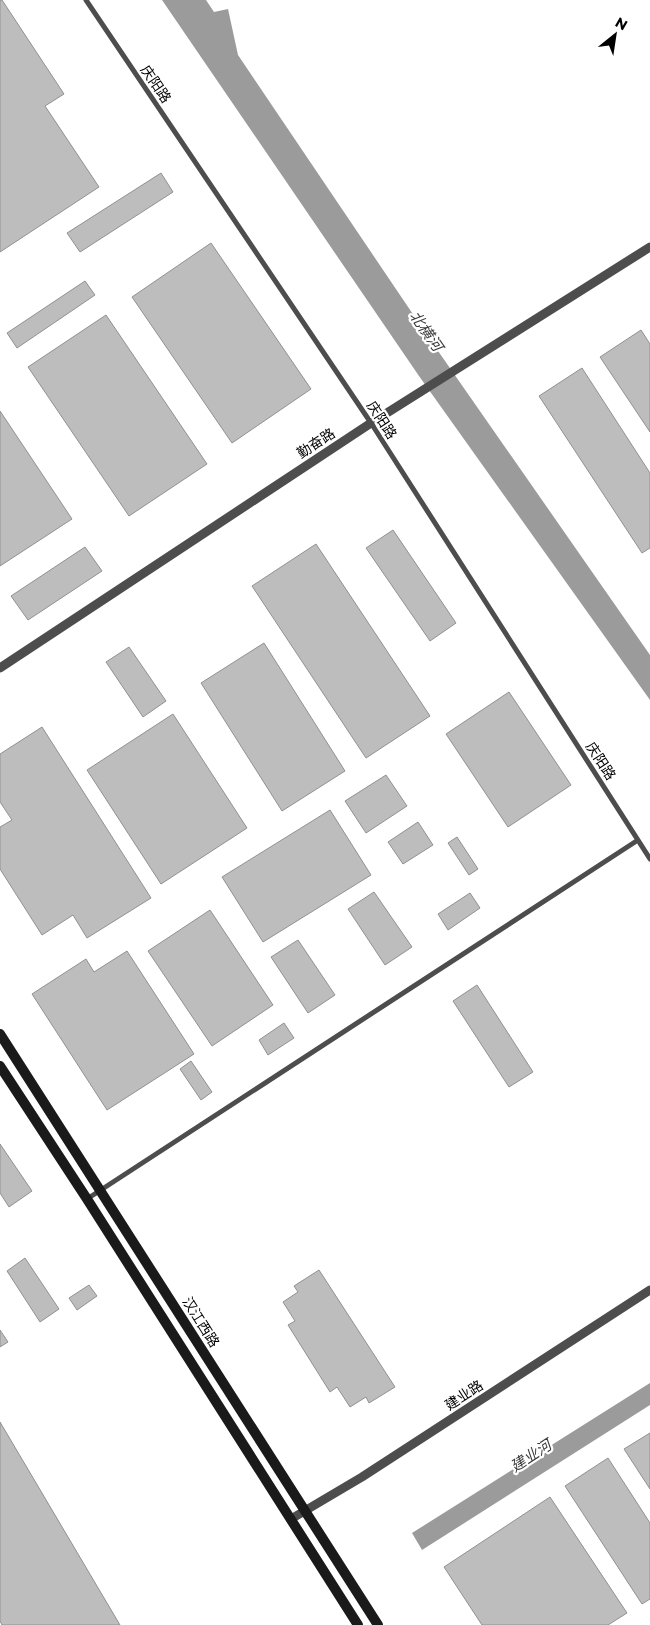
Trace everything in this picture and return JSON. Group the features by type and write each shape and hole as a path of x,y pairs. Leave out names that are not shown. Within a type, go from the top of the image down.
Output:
{"main road":[{"name":"汉江西路","path":"0,1034 378,1625"},
{"path":"0,1066 87,1199 358,1625"}],"street":[{"name":"庆阳路","path":"86,0 371,423 650,859"},
{"name":"勤奋路","path":"0,668 371,423 650,247"},
{"path":"87,1199 638,840"},
{"name":"建业路","path":"291,1519 362,1477 650,1290"}],"shaded area":[{"path":"162,0 206,0 214,12 228,9 238,55 429,338 650,655 650,700 419,376"},
{"path":"650,1383 650,1405 422,1550 412,1533"}],"building":[{"path":"0,0 2,0 64,94 45,106 99,187 0,252"},
{"path":"161,173 173,192 80,252 67,233"},
{"path":"211,243 311,389 232,443 132,297"},
{"path":"85,281 95,295 17,348 7,333"},
{"path":"106,315 207,464 129,516 28,367"},
{"path":"641,330 650,344 650,432 600,357"},
{"path":"582,368 650,473 650,548 642,553 539,396"},
{"path":"0,411 72,519 0,566"},
{"path":"393,530 456,623 430,641 366,548"},
{"path":"316,544 430,716 366,758 252,586"},
{"path":"85,547 102,571 28,620 11,596"},
{"path":"264,643 345,771 282,811 201,683"},
{"path":"129,647 166,701 143,717 106,662"},
{"path":"509,692 571,785 508,827 446,734"},
{"path":"173,714 247,828 161,884 87,770"},
{"path":"42,727 151,898 87,938 73,915 42,935 0,869 0,827 12,820 0,802 0,754"},
{"path":"386,775 407,806 366,833 345,801"},
{"path":"330,810 371,875 263,942 222,877"},
{"path":"418,822 433,845 403,864 388,842"},
{"path":"457,837 478,869 469,875 448,843"},
{"path":"374,892 412,947 385,965 348,909"},
{"path":"470,893 480,908 448,930 438,914"},
{"path":"210,910 273,1005 212,1046 148,951"},
{"path":"298,940 335,995 308,1013 271,957"},
{"path":"127,951 194,1054 107,1110 32,994 86,959 94,972"},
{"path":"477,985 533,1072 509,1087 453,1001"},
{"path":"284,1023 294,1038 268,1055 259,1040"},
{"path":"191,1061 212,1092 201,1100 180,1069"},
{"path":"0,1144 32,1191 9,1207 0,1193"},
{"path":"25,1258 59,1309 40,1322 7,1271"},
{"path":"319,1270 395,1387 369,1403 366,1397 350,1407 337,1387 330,1392 288,1325 295,1321 283,1302 298,1292 294,1286"},
{"path":"89,1285 97,1296 77,1310 69,1298"},
{"path":"0,1330 8,1342 0,1347"},
{"path":"0,1422 120,1625 2,1625 0,1621"},
{"path":"650,1433 650,1489 624,1449"},
{"path":"608,1458 650,1523 650,1599 642,1604 565,1486"},
{"path":"550,1497 627,1613 608,1625 482,1625 444,1567"}],"water label":[{"name":"北横河","path":"426,331"},
{"name":"建业河","path":"531,1456"}]}
